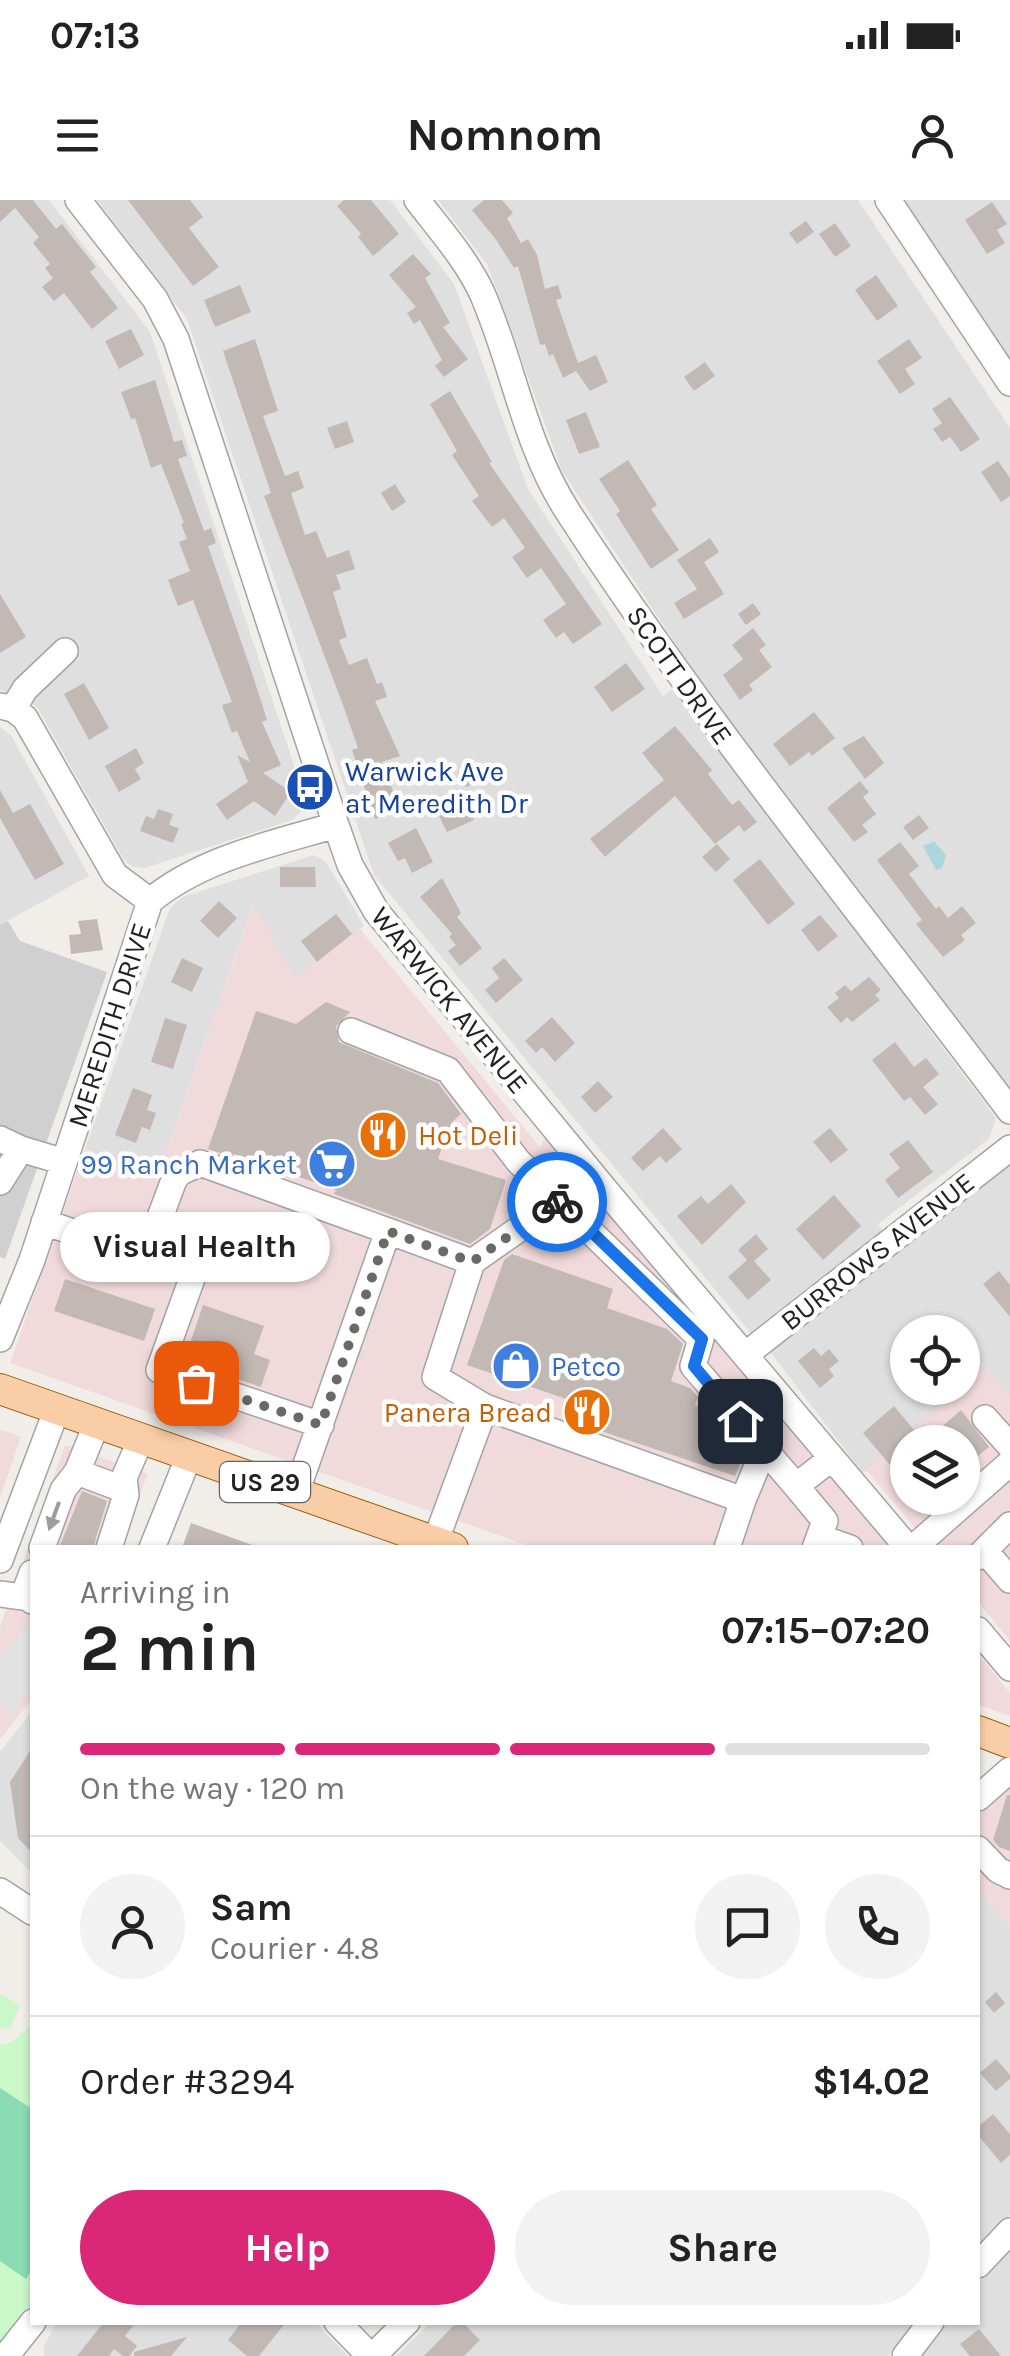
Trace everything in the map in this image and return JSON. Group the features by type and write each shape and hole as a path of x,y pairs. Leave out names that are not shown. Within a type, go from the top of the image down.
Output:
{"main road":[{"name":"US 29","path":"0,1389 440,1545"},
{"path":"980,1732 1010,1743"}],"street":[{"name":"WARWICK AVENUE","path":"78,200 154,299 176,339 336,826 359,882 399,943 908,1545"},
{"name":"SCOTT DRIVE","path":"417,200 474,278 536,452 568,513 729,746 1010,1111"},
{"path":"888,200 1010,383"},
{"path":"64,651 6,707 25,718 115,875 150,901"},
{"name":"MEREDITH DRIVE","path":"0,1339 44,1222 150,901 173,884 213,864 336,826"},
{"path":"352,1031 448,1070 518,1161 702,1339 694,1366 824,1521 817,1542"},
{"path":"0,1182 10,1144 64,1162"},
{"name":"BURROWS AVENUE","path":"744,1355 1010,1148"},
{"path":"145,1257 174,1180 200,1163 472,1262"},
{"path":"559,1200 472,1262 435,1377 485,1407 743,1500"},
{"path":"44,1222 194,1273 159,1370 321,1425"},
{"path":"296,1493 388,1231"},
{"path":"440,1545 485,1407"},
{"path":"0,1560 57,1409"},
{"path":"985,1418 1010,1446"},
{"path":"43,1545 63,1490 77,1472 97,1423"},
{"path":"110,1545 125,1490 124,1478 141,1439"},
{"path":"728,1545 764,1449"},
{"path":"153,1545 189,1456"},
{"path":"796,1486 832,1458"},
{"path":"914,1545 1010,1463"},
{"path":"77,1472 125,1490"},
{"path":"1010,1525 981,1554 1010,1580"},
{"path":"0,1594 30,1591"},
{"path":"980,1632 1010,1668"},
{"path":"980,1796 1010,1770"},
{"path":"980,1851 998,1870 1010,1876"},
{"path":"0,1892 30,1911"},
{"path":"980,2262 1010,2231"},
{"path":"6,2356 31,2325"},
{"path":"340,2325 372,2356 404,2325"},
{"path":"904,2356 929,2325"}],"shaded area":[{"path":"0,200 49,200 150,332 304,795 304,809 292,820 145,868 133,867 124,860 38,709 31,702 0,690"},
{"path":"97,200 390,200 454,284 528,489 663,696 676,687 922,1007 916,1012 996,1118 989,1139 878,1224 883,1231 754,1337 374,875 187,319"},
{"path":"438,200 858,200 1010,428 1010,1097 688,678 694,672 562,471 487,264"},
{"path":"904,200 1010,200 1010,359"},
{"path":"0,727 11,735 89,876 0,925"},
{"path":"314,855 326,862 364,926 295,979 253,905 158,1175 85,1149 170,908 182,897"},
{"path":"254,904 295,979 360,929 540,1147 546,1135 887,1545 526,1545 10,1363 85,1149 158,1174"},
{"path":"8,921 20,941 107,972 5,1259 0,1257 0,925"},
{"path":"1010,1158 1010,1398 986,1368 980,1373 980,1315 890,1315 890,1405 943,1405 919,1425 890,1425 890,1450 863,1473 768,1349"},
{"path":"986,1367 1010,1398 1010,1641 980,1604 980,1545 929,1545 904,1515 980,1515 980,1425 918,1425 942,1405 980,1405 980,1372"},
{"path":"0,1429 21,1437 0,1498"},
{"path":"65,1445 148,1474 119,1545 30,1545 30,1702 0,1739 0,1627"},
{"path":"890,1449 890,1498 866,1470"},
{"path":"30,1622 30,1691 12,1714 0,1704 0,1658"},
{"path":"980,1656 1010,1693 1010,1716 980,1706"},
{"path":"30,1714 30,1871 0,1841 0,1752"},
{"path":"1010,1785 1010,1928 980,1891 980,1810"},
{"path":"980,1891 1010,1928 1010,2215 980,2247"},
{"path":"1010,2249 1010,2356 918,2356 944,2325 980,2325 980,2281"},
{"path":"55,2325 318,2325 348,2356 44,2356"},
{"path":"428,2325 913,2325 888,2356 396,2356"}],"green space":[{"path":"0,1993 20,2006 10,2028 0,2029"},
{"path":"29,2027 30,2312 0,2350 0,2045 12,2042"},
{"path":"0,2088 30,2108 30,2273 26,2279 0,2261"}],"water":[{"path":"934,841 946,855 942,868 936,870 923,846"}],"building":[{"path":"0,200 33,200 56,229 62,224 96,267 90,272 118,308 92,329 64,293 54,301 42,287 53,278 45,268 50,264 33,243 39,237 15,208 0,222"},
{"path":"128,200 190,200 203,217 189,228 219,267 193,286"},
{"path":"344,200 371,200 399,234 373,256 358,237 361,234 337,206"},
{"path":"484,200 502,200 513,213 507,218 521,243 528,239 537,255 545,289 558,285 562,298 556,300 578,363 596,355 608,382 590,391 576,371 563,378 553,354 549,356 545,344 540,345 518,266 514,268 472,210"},
{"path":"992,202 1007,224 997,230 1005,243 987,254 965,220"},
{"path":"806,221 814,232 797,244 789,233"},
{"path":"835,223 851,246 835,257 819,234"},
{"path":"413,254 431,274 425,278 450,323 443,327 468,359 444,377 435,366 442,360 420,320 414,324 407,313 416,307 389,275"},
{"path":"876,275 898,306 877,321 855,290"},
{"path":"240,285 251,312 215,327 204,300"},
{"path":"131,329 144,355 119,369 105,341"},
{"path":"255,339 278,411 263,416 285,476 298,471 304,488 291,493 305,535 316,531 327,558 349,550 355,569 336,575 341,589 333,592 347,637 339,640 349,665 367,658 387,697 375,701 400,756 382,762 400,810 375,819 352,750 358,748 264,496 271,493 223,351"},
{"path":"909,339 922,358 905,369 915,384 900,394 877,361"},
{"path":"705,362 715,376 694,391 684,377"},
{"path":"155,380 174,442 182,440 187,456 178,459 204,531 211,528 216,543 208,546 267,720 262,722 281,765 263,773 291,792 275,816 254,801 227,820 216,804 248,782 237,755 250,762 237,731 232,733 222,705 232,702 193,600 178,606 168,580 190,571 179,542 187,539 181,524 184,523 161,464 151,468 135,418 131,419 121,392"},
{"path":"450,391 492,462 489,463 602,624 573,644 564,632 556,638 543,620 566,604 541,568 527,578 512,557 525,548 504,518 492,527 472,501 479,496 452,455 457,451 430,404"},
{"path":"950,397 980,439 961,452 950,437 942,442 933,429 942,423 932,409"},
{"path":"586,412 600,447 579,454 566,420"},
{"path":"347,421 354,442 335,449 327,428"},
{"path":"628,460 657,505 651,509 679,550 651,569 599,479"},
{"path":"998,461 1010,478 1010,496 1001,502 981,472"},
{"path":"395,484 406,502 392,511 381,493"},
{"path":"710,538 719,552 704,562 724,594 684,619 674,603 697,589 677,560"},
{"path":"0,594 26,637 0,653"},
{"path":"753,603 761,614 746,625 738,614"},
{"path":"753,628 766,645 759,650 772,667 749,685 753,690 740,700 723,675 743,659 732,645"},
{"path":"626,663 645,689 612,712 594,687"},
{"path":"84,683 109,728 89,740 64,694"},
{"path":"814,712 835,738 812,756 809,752 790,766 773,744"},
{"path":"675,726 712,770 708,774 732,805 739,800 757,822 744,832 739,825 715,844 675,796 605,857 590,839 664,780 642,753"},
{"path":"864,736 884,763 865,779 842,748"},
{"path":"136,748 144,763 135,769 141,779 119,792 105,766"},
{"path":"475,763 484,779 466,787 457,773"},
{"path":"860,781 869,792 863,797 876,814 862,825 868,832 854,842 827,808"},
{"path":"0,790 13,813 30,804 64,864 35,880 0,818"},
{"path":"466,802 474,820 447,832 439,816"},
{"path":"158,809 173,814 169,825 179,828 173,843 140,831 146,816 154,819"},
{"path":"919,815 929,828 913,840 903,827"},
{"path":"416,828 433,862 412,873 405,858 398,861 388,843"},
{"path":"900,842 919,866 909,874 936,909 939,906 948,918 962,906 976,923 961,935 965,940 943,957 916,924 922,920 877,860"},
{"path":"717,844 730,859 716,872 702,857"},
{"path":"760,859 795,904 768,925 733,880"},
{"path":"280,867 315,867 316,887 280,887"},
{"path":"442,878 461,913 457,917 482,948 460,966 448,951 456,945 449,937 452,934 420,897"},
{"path":"219,901 237,918 218,938 200,921"},
{"path":"336,914 352,934 317,962 301,941"},
{"path":"820,915 838,936 818,952 801,930"},
{"path":"97,919 103,950 71,954 69,935 81,934 78,921"},
{"path":"182,958 203,968 192,992 171,982"},
{"path":"504,958 523,980 496,1003 485,990 499,978 492,968"},
{"path":"869,977 881,990 875,995 880,1000 852,1022 847,1017 841,1023 827,1007 839,998 835,993 845,985 851,991"},
{"path":"326,1002 350,1012 336,1026 339,1042 438,1083 461,1114 451,1123 438,1159 506,1180 490,1229 470,1244 334,1194 336,1190 234,1154 232,1157 208,1149 256,1011 296,1024"},
{"path":"552,1017 575,1043 555,1062 542,1047 536,1053 525,1041"},
{"path":"165,1018 187,1025 173,1069 151,1062"},
{"path":"895,1042 914,1067 926,1058 939,1074 923,1087 938,1104 925,1115 910,1097 904,1101 872,1060"},
{"path":"598,1081 613,1097 595,1113 581,1097"},
{"path":"133,1088 152,1095 147,1110 156,1113 150,1130 142,1127 136,1143 115,1135"},
{"path":"663,1128 682,1149 666,1163 660,1156 643,1171 631,1158"},
{"path":"830,1128 848,1150 831,1163 813,1142"},
{"path":"908,1140 933,1172 898,1198 885,1180 900,1168 889,1154"},
{"path":"731,1184 746,1202 702,1245 677,1216 701,1196 708,1204"},
{"path":"834,1195 861,1226 823,1260 796,1229"},
{"path":"756,1234 768,1249 754,1261 771,1280 748,1300 728,1277 747,1260 738,1250"},
{"path":"512,1254 613,1289 607,1308 667,1329 683,1344 671,1381 690,1388 698,1397 695,1405 710,1411 725,1428 723,1432 730,1434 745,1451 735,1476 595,1429 596,1426 567,1416 572,1401 467,1365 504,1260"},
{"path":"999,1271 1010,1285 1010,1317 983,1284"},
{"path":"65,1279 155,1309 144,1341 54,1311"},
{"path":"203,1305 264,1326 254,1354 270,1360 261,1387 184,1361"},
{"path":"814,1348 821,1356 829,1349 839,1361 829,1369 834,1376 820,1388 798,1361"},
{"path":"894,1406 910,1425 890,1425 890,1465 863,1433"},
{"path":"961,1410 972,1425 944,1425"},
{"path":"980,1435 989,1447 980,1454"},
{"path":"82,1491 107,1501 94,1545 60,1545"},
{"path":"191,1523 252,1545 183,1545"},
{"path":"30,1751 30,1851 18,1838 10,1782"},
{"path":"1010,1795 1010,1851 993,1840"},
{"path":"996,1992 1005,2003 994,2013 985,2002"},
{"path":"996,2059 1010,2079 996,2091 980,2073"},
{"path":"993,2114 1010,2134 1010,2155 1001,2163 980,2137 980,2125"},
{"path":"102,2325 134,2325 125,2336 137,2346 129,2356 114,2349 109,2356 77,2356"},
{"path":"240,2325 284,2325 259,2356 247,2356 228,2340"},
{"path":"454,2325 465,2325 480,2340 464,2356 424,2356"},
{"path":"979,2329 1001,2356 970,2356 960,2344"},
{"path":"187,2337 171,2356 134,2356 134,2352"}],"way so far":[{"path":"196,1383 321,1425 388,1231 472,1262 557,1202"}],"place":[{"name":"Warwick Ave at Meredith Dr","path":"310,787"},
{"name":"Hot Deli","path":"383,1135"},
{"name":"99 Ranch Market","path":"332,1164"},
{"name":"Petco","path":"516,1366"},
{"name":"Visual Health","path":"196,1383"},
{"name":"Panera Bread","path":"587,1412"}],"route":[{"path":"557,1202 702,1339 694,1366 740,1421"}]}
